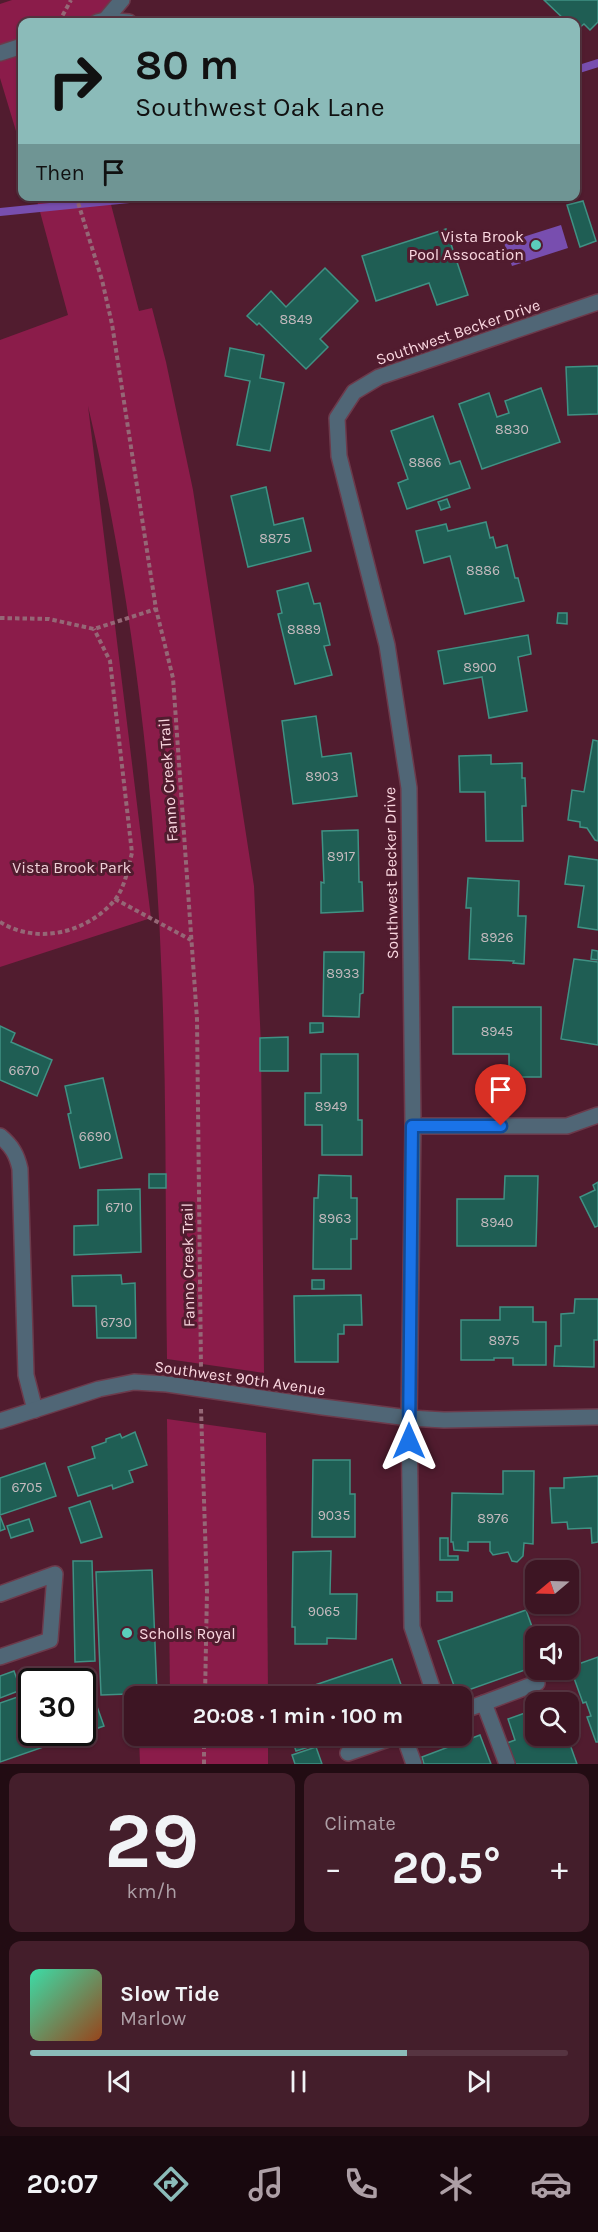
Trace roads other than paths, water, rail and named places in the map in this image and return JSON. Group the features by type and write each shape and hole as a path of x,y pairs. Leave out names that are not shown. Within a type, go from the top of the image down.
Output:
{"street":[{"path":"104,18 122,0"},
{"path":"0,53 18,47"},
{"name":"Southwest Becker Drive","path":"432,1686 412,1627 409,1418 412,1126 409,788 387,645 339,456 337,418 354,392 379,377 598,302"},
{"path":"412,1126 567,1126 598,1116"},
{"path":"0,1136 10,1144 18,1158 20,1170 26,1375 35,1410"},
{"name":"Southwest 90th Avenue","path":"0,1421 99,1389 134,1382 167,1384 409,1418 444,1420 598,1418"},
{"path":"0,1594 55,1574 50,1640 0,1657"},
{"path":"472,1707 537,1683"},
{"path":"484,1703 507,1764"},
{"path":"348,1753 368,1746"},
{"path":"408,1746 414,1764"}],"waterway":[{"path":"580,69 598,63"},
{"path":"0,212 109,201"}],"place":[{"name":"Vista Brook Pool Assocation","path":"536,245"},
{"name":"Scholls Royal","path":"127,1633"}],"park label":[{"name":"Vista Brook Park","path":"72,867"}]}
